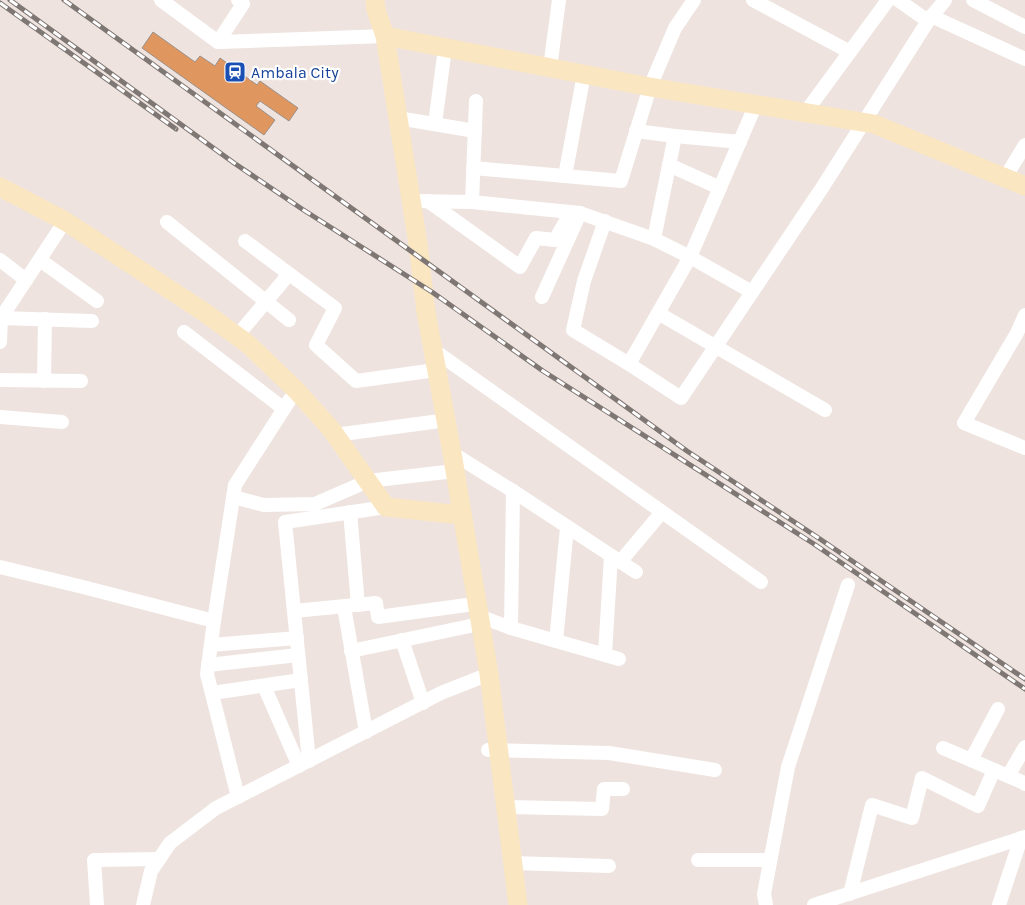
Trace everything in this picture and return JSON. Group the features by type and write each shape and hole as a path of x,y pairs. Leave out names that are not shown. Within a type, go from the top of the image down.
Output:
{"main road":[{"path":"375,0 376,10 385,36 398,118 419,201 418,244 426,312 452,453 457,514 472,616 484,676 494,750 508,905"},
{"path":"385,0 385,36"},
{"path":"385,36 650,87 874,124 1025,186"},
{"path":"0,187 65,221 204,312 248,344 296,390 335,435 386,507 457,514"},
{"path":"436,373 442,453 457,514"},
{"path":"494,750 506,807 518,905"}],"street":[{"path":"161,0 218,42 385,36"},
{"path":"218,42 244,4 238,0"},
{"path":"550,68 558,0"},
{"path":"473,168 621,181 650,87 675,28 694,0"},
{"path":"753,0 850,52"},
{"path":"805,113 888,0"},
{"path":"898,0 930,18 1025,59"},
{"path":"605,221 584,282 573,330 680,398 822,188 930,18 945,0"},
{"path":"973,0 1025,27"},
{"path":"435,124 445,48"},
{"path":"565,176 584,74"},
{"path":"472,202 476,101"},
{"path":"629,364 690,257 756,104"},
{"path":"398,118 475,131"},
{"path":"636,131 740,142"},
{"path":"654,239 675,136"},
{"path":"1005,178 1025,145"},
{"path":"669,165 720,188"},
{"path":"419,201 472,202 575,213 605,221 654,239 752,292"},
{"path":"419,201 520,267 536,238 555,240 575,213"},
{"path":"542,297 575,213"},
{"path":"0,342 2,318 65,221"},
{"path":"167,222 289,320"},
{"path":"245,241 335,308 316,345 356,381 436,373"},
{"path":"0,260 26,280"},
{"path":"40,260 98,301"},
{"path":"237,336 289,274"},
{"path":"658,313 824,410"},
{"path":"1025,315 1021,335 964,423 1025,448"},
{"path":"2,318 92,321"},
{"path":"44,381 45,319"},
{"path":"184,332 284,409"},
{"path":"432,349 761,582"},
{"path":"0,380 81,381"},
{"path":"238,797 207,674 214,621 235,485 296,390"},
{"path":"0,417 62,422"},
{"path":"335,435 440,421"},
{"path":"452,453 636,572"},
{"path":"233,497 264,505 315,504 368,481 446,472"},
{"path":"511,628 512,491"},
{"path":"304,763 301,680 285,522 386,507"},
{"path":"350,512 358,605"},
{"path":"605,654 616,559 662,512"},
{"path":"556,641 567,528"},
{"path":"0,567 214,621"},
{"path":"766,905 764,894 788,767 848,585"},
{"path":"294,611 376,603 378,617 472,616 620,660"},
{"path":"344,607 366,732"},
{"path":"351,651 402,640 472,616"},
{"path":"211,644 297,638"},
{"path":"402,640 422,703"},
{"path":"208,664 298,654"},
{"path":"143,905 151,871 170,843 216,808 441,693 484,676"},
{"path":"212,693 301,680"},
{"path":"264,686 304,763"},
{"path":"971,760 998,709"},
{"path":"1008,776 1025,747"},
{"path":"943,748 1025,784"},
{"path":"494,750 609,753 714,770"},
{"path":"850,894 872,805 912,818 922,778 978,806 994,770"},
{"path":"506,807 602,809 604,789 623,789"},
{"path":"814,905 1023,837"},
{"path":"998,905 1023,837"},
{"path":"97,905 94,860 159,859"},
{"path":"698,860 770,860"},
{"path":"513,863 609,866"}],"building":[{"path":"153,32 195,62 200,56 215,66 220,58 257,85 260,81 298,108 289,121 260,101 256,106 275,120 264,135 142,48"}],"railway":[{"path":"10,0 234,163 432,292 543,371 814,544 1025,689"},
{"path":"64,0 687,451 1025,679"},
{"path":"0,3 176,129"}],"place":[{"name":"Ambala City","path":"235,72"}]}
